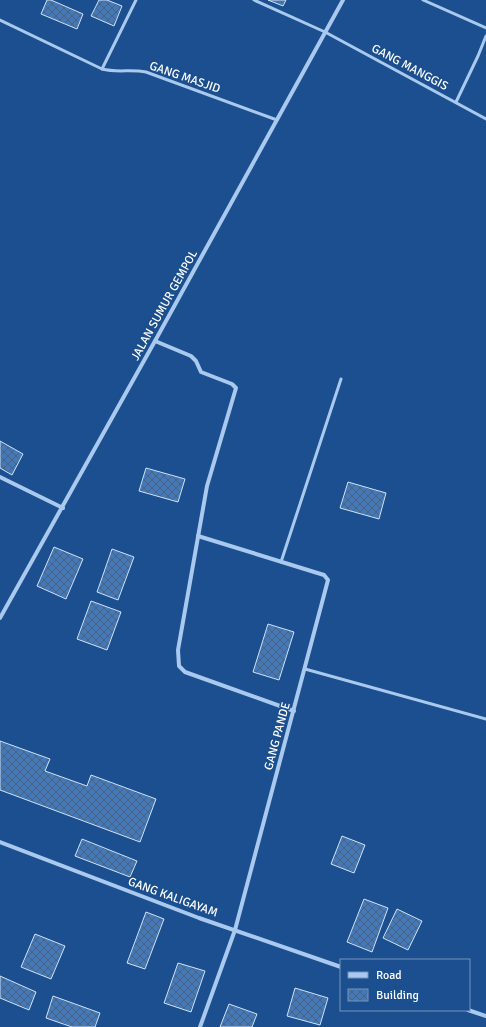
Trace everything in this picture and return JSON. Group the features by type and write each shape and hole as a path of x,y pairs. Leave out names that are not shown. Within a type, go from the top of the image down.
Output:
{"street":[{"name":"JALAN SUMUR GEMPOL","path":"0,618 63,508 342,0"},
{"path":"155,341 190,356 196,361 201,372 232,384 236,388 210,474 178,650 179,666 185,672 294,711"},
{"path":"0,477 63,508"},
{"name":"GANG PANDE","path":"198,536 324,576 328,580 235,930 200,1027"},
{"name":"GANG KALIGAYAM","path":"0,842 235,930 340,967"},
{"path":"470,1011 486,1016"}],"lane":[{"path":"102,69 136,0"},
{"name":"GANG MANGGIS","path":"254,0 325,32 486,119"},
{"path":"423,0 486,28"},
{"name":"GANG MASJID","path":"0,20 102,69 109,71 134,70 146,72 277,120"},
{"path":"456,102 486,36"},
{"path":"281,562 341,379"},
{"path":"305,669 486,719"}],"building":[{"path":"47,0 51,0 83,14 77,29 41,14"},
{"path":"99,0 107,0 122,6 114,26 91,16"},
{"path":"268,0 286,0 283,6"},
{"path":"0,441 23,454 12,475 0,468"},
{"path":"146,468 185,479 178,502 139,491"},
{"path":"348,482 386,493 379,519 340,508"},
{"path":"54,547 83,559 66,599 37,586"},
{"path":"112,549 134,557 118,600 97,592"},
{"path":"91,601 121,612 107,650 77,639"},
{"path":"268,624 294,632 279,680 253,672"},
{"path":"0,741 50,759 45,771 87,786 91,775 156,799 140,842 0,790"},
{"path":"342,836 365,845 354,873 331,864"},
{"path":"82,839 137,861 130,877 75,856"},
{"path":"364,899 388,908 372,952 347,942"},
{"path":"397,909 422,921 408,950 383,938"},
{"path":"146,912 164,919 145,969 127,963"},
{"path":"35,934 65,946 51,979 21,967"},
{"path":"178,963 205,971 191,1012 164,1003"},
{"path":"0,976 36,992 29,1010 0,998"},
{"path":"295,988 328,998 320,1025 287,1016"},
{"path":"53,996 100,1013 95,1027 72,1027 46,1018"},
{"path":"229,1004 257,1014 252,1027 220,1027"}]}
